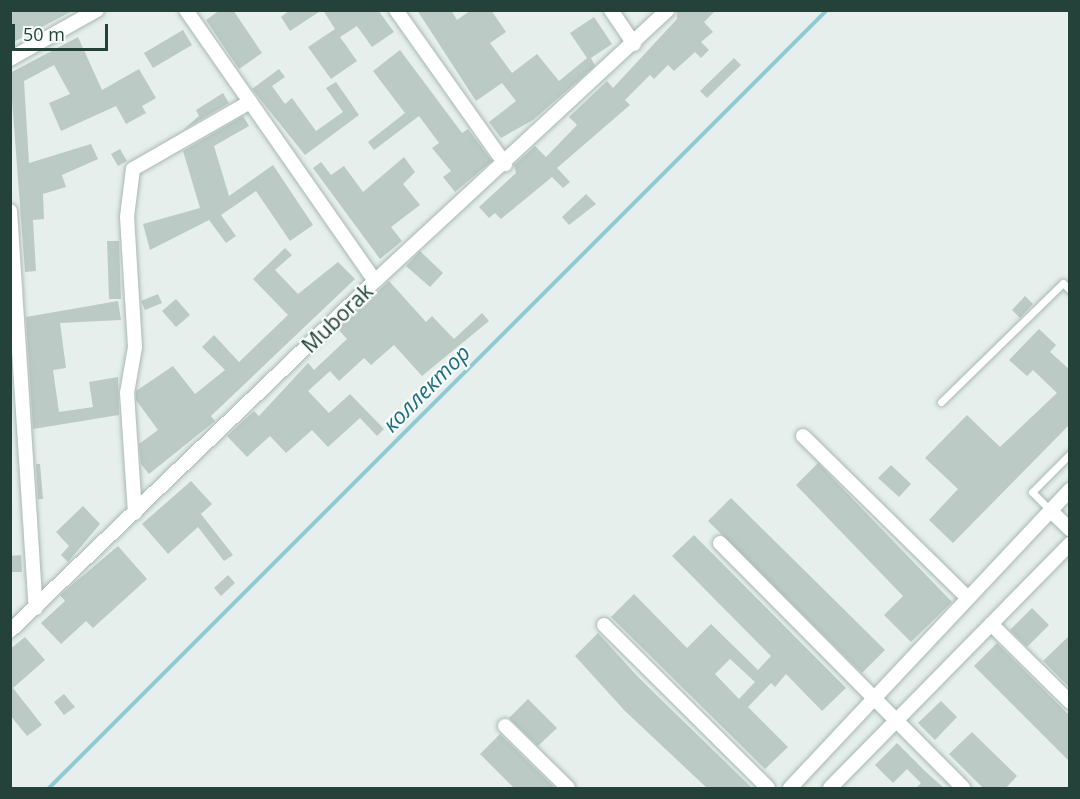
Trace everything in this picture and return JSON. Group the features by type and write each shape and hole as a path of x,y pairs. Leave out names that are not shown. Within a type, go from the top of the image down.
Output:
{"street":[{"path":"10,59 97,10"},
{"path":"186,10 375,281"},
{"path":"396,10 505,164"},
{"path":"611,10 634,44"},
{"name":"Muborak","path":"10,631 375,281 505,164 668,10"},
{"path":"135,513 127,393 135,346 127,217 133,169 249,102"},
{"path":"10,211 36,608"},
{"path":"803,436 967,597"},
{"path":"790,789 967,597 1070,490"},
{"path":"1050,510 1070,529"},
{"path":"720,543 963,789"},
{"path":"830,789 1070,544"},
{"path":"991,624 1070,702"},
{"path":"604,625 768,789"},
{"path":"505,726 568,789"}],"lane":[{"path":"941,402 1063,284 1070,290"},
{"path":"1050,510 1032,492 1070,454"}],"building":[{"path":"17,10 74,10 10,44 10,14"},
{"path":"220,10 233,10 262,53 239,69 206,20"},
{"path":"290,10 322,10 290,31 281,17"},
{"path":"323,10 378,10 394,32 372,47 357,26 340,37 357,61 331,79 308,47 335,29"},
{"path":"417,10 451,10 457,20 471,10 491,10 506,32 490,43 512,73 537,54 559,81 587,58 570,33 594,17 612,44 591,58 595,66 533,120 501,138 489,122 516,101 502,83 476,101"},
{"path":"677,10 716,10 704,22 713,32 701,42 709,50 701,58 695,52 674,71 668,65 654,79 650,75 625,100 630,105 557,168 570,182 563,188 552,177 501,219 495,213 489,218 479,207 516,173 514,165 535,146 546,157 577,125 569,117 607,81 613,88 677,19"},
{"path":"183,30 192,45 153,68 144,53"},
{"path":"78,37 102,90 139,69 156,98 142,106 146,113 126,124 116,106 61,131 49,103 70,94 54,65 24,81 29,163 91,144 98,159 62,175 66,187 43,194 44,219 33,220 36,271 25,272 10,73"},
{"path":"400,50 462,133 468,129 492,161 455,192 443,177 451,171 432,148 439,143 419,116 374,150 368,142 405,113 373,71"},
{"path":"734,58 741,65 707,98 700,91"},
{"path":"279,69 285,77 272,86 285,104 292,98 316,131 343,112 326,88 336,82 359,115 305,155 252,89"},
{"path":"223,93 229,103 183,130 199,116 196,110"},
{"path":"243,116 249,126 214,146 229,196 273,165 313,225 290,241 256,191 221,215 236,236 226,243 209,220 150,250 143,224 200,208 183,151"},
{"path":"120,149 127,161 118,166 111,154"},
{"path":"404,157 415,172 403,184 420,205 391,227 402,241 380,259 313,168 321,162 331,175 344,166 363,192"},
{"path":"586,194 596,204 569,225 562,217"},
{"path":"107,241 119,241 121,299 109,299"},
{"path":"285,248 292,255 275,270 298,294 338,262 355,279 211,416 215,421 149,474 141,464 139,444 158,430 136,400 136,391 173,366 195,394 225,370 202,347 214,335 239,362 288,315 253,279"},
{"path":"420,251 443,273 430,287 406,266"},
{"path":"389,281 426,322 432,316 454,339 482,313 489,321 422,376 394,345 371,365 364,358 339,381 330,371 308,391 329,413 350,394 384,429 377,436 360,418 328,447 312,430 286,453 270,436 247,457 227,436 254,411 259,416 308,363 314,370 347,339 338,329"},
{"path":"158,294 162,303 145,310 141,301"},
{"path":"1025,296 1033,304 1020,318 1012,310"},
{"path":"176,299 190,315 176,327 162,311"},
{"path":"118,301 121,320 60,323 66,368 53,370 59,412 93,407 89,382 118,377 119,415 33,429 26,317"},
{"path":"1039,329 1056,345 1050,352 1070,370 1070,424 953,543 929,520 958,489 925,458 967,415 1000,447 1057,393 1033,370 1027,376 1009,360"},
{"path":"818,463 952,602 911,642 884,615 903,596 796,485"},
{"path":"36,464 40,464 43,499 38,499"},
{"path":"891,465 911,484 899,497 878,478"},
{"path":"191,481 212,504 201,514 233,555 224,561 198,527 168,554 142,524"},
{"path":"731,498 885,650 862,673 708,521"},
{"path":"83,506 100,524 68,562 61,555 69,546 56,532"},
{"path":"694,535 846,688 822,711 786,674 775,687 771,683 748,707 788,747 765,769 611,617 634,594 687,648 711,624 758,670 771,656 672,556","holes":["730,659 755,682 739,699 715,674"]},
{"path":"118,546 147,579 93,628 86,621 61,644 41,623 65,601 60,595"},
{"path":"21,555 22,572 10,572 10,556"},
{"path":"228,575 235,583 221,596 214,588"},
{"path":"1032,608 1049,625 1027,647 1010,630"},
{"path":"598,633 639,678 753,789 708,789 625,711 575,656"},
{"path":"1070,635 1070,688 1043,661"},
{"path":"25,637 45,660 13,688 42,725 27,736 10,715 10,649"},
{"path":"997,643 1070,716 1070,762 974,666"},
{"path":"64,694 75,707 64,715 54,702"},
{"path":"528,699 557,728 538,746 509,718"},
{"path":"941,701 957,717 935,740 918,723"},
{"path":"972,732 1017,776 1005,789 984,789 949,754"},
{"path":"500,734 556,789 515,789 480,754"},
{"path":"897,743 945,789 915,789 921,783 907,769 893,783 875,765"}],"waterway":[{"name":"коллектор","path":"49,788 827,10"}]}
